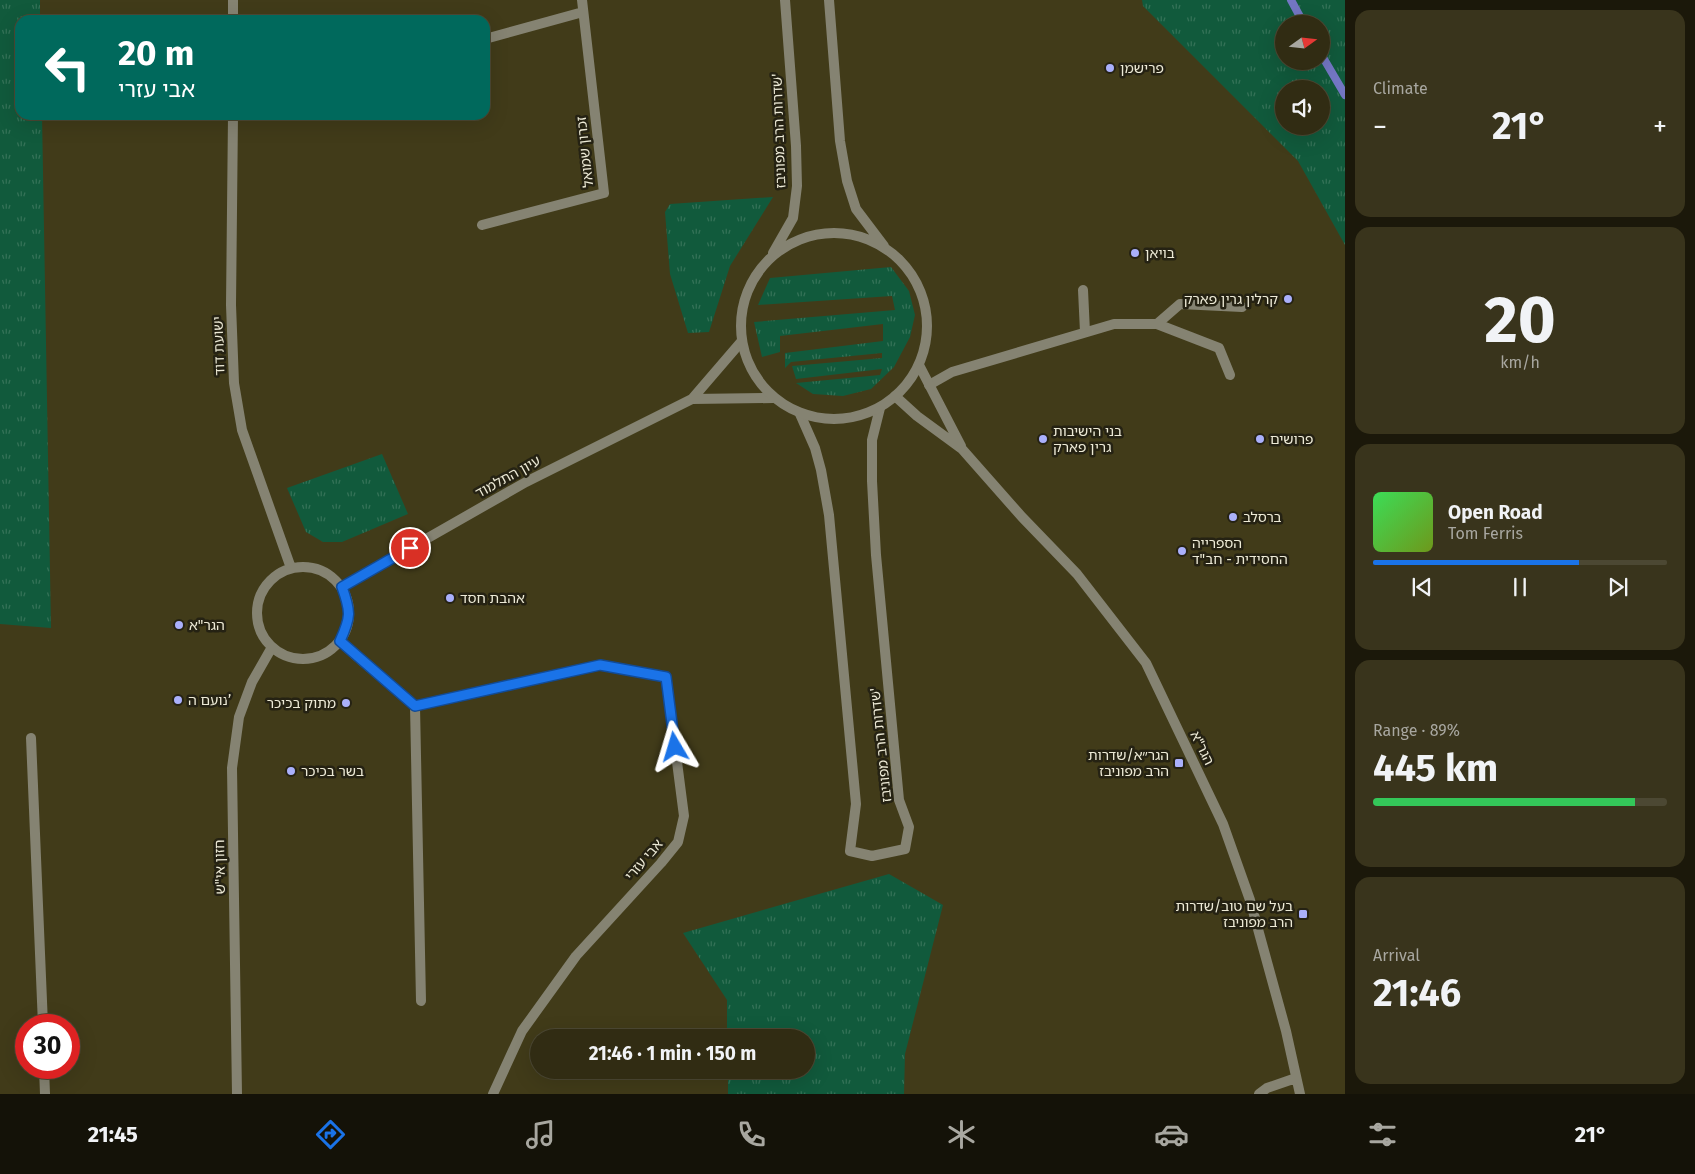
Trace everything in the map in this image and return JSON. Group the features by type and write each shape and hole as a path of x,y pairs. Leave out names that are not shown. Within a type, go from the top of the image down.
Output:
{"street":[{"path":"233,0 233,15"},
{"name":"זכרון שמואל","path":"482,225 604,193 582,0"},
{"name":"שדרות הרב מפוניבז'","path":"772,256 793,218 797,186 796,146 785,0"},
{"path":"829,0 840,141 847,181 856,209 886,248 907,268 921,292 927,320 926,343 919,366 906,387 880,408 872,412 844,420 815,418 785,407 773,398 752,372 741,342 740,323 742,305 754,276 772,256 790,243 810,235 832,232 860,236 886,248"},
{"path":"490,38 583,12"},
{"name":"ישועת דוד","path":"233,120 231,305 234,383 242,430 291,568"},
{"path":"1083,290 1085,332"},
{"path":"1157,324 1180,304 1242,306"},
{"path":"929,386 952,372 1114,324 1157,324 1219,348 1230,375"},
{"name":"עיון התלמוד","path":"342,587 526,482 692,399 741,342"},
{"path":"919,366 962,450"},
{"path":"895,396 917,416 962,450"},
{"name":"עיון התלמוד","path":"692,399 773,398"},
{"name":"שדרות הרב מפוניבז'","path":"800,414 815,448 829,515 856,804 850,851 872,856 905,849 909,827 899,800 876,556 871,450 880,408"},
{"name":"הגר\"א","path":"962,450 1077,574 1146,662 1223,824 1250,900 1286,1031 1300,1094"},
{"path":"301,566 317,569 331,575 342,587 349,605 349,621 340,641 329,652 312,659 296,659 283,655 272,647 261,632 256,616 257,607 262,592 276,575 291,568 301,566"},
{"path":"340,641 415,706 421,1001"},
{"name":"חזון אי\"ש","path":"237,1094 232,768 239,717 252,682 272,647"},
{"name":"אבי עזרי","path":"415,706 600,665 666,677 684,816 678,842 576,956 522,1030 493,1094"},
{"path":"31,738 42,1014"},
{"path":"1259,1094 1267,1088 1296,1078"},
{"path":"44,1079 45,1094"}],"green space":[{"path":"0,0 40,0 40,15 15,15 15,120 42,120 51,628 0,624"},
{"path":"1142,0 1345,0 1345,245 1298,161 1143,6"},
{"path":"773,197 730,266 709,332 688,333 670,274 665,212 670,204"},
{"path":"891,267 909,291 915,315 910,337 894,367 871,389 843,396 813,394 796,383 880,375 882,369 796,379 792,366 882,358 882,353 791,362 785,368 785,353 883,341 883,324 780,336 780,352 762,357 754,322 895,310 892,296 758,305 770,278"},
{"path":"382,454 408,514 342,542 323,542 306,532 287,488"},
{"path":"889,874 943,905 905,1054 904,1094 728,1094 728,1079 815,1079 815,1029 727,1029 727,1000 683,933"}],"waterway":[{"path":"1291,0 1299,15"},
{"path":"1330,69 1345,95"}],"place":[{"name":"פרישמן","path":"1110,68"},
{"name":"בויאן","path":"1135,253"},
{"name":"קרלין גרין פארק","path":"1288,299"},
{"name":"בני הישיבות גרין פארק","path":"1043,439"},
{"name":"פרושים","path":"1260,439"},
{"name":"ברסלב","path":"1233,517"},
{"name":"הספרייה החסידית - חב\"ד","path":"1182,551"},
{"name":"אהבת חסד","path":"450,598"},
{"name":"הגר\"א","path":"179,625"},
{"name":"נועם ה’","path":"178,700"},
{"name":"מתוק בכיכר","path":"346,703"},
{"name":"הגר״א/שדרות הרב מפוניבז","path":"1179,763"},
{"name":"בשר בכיכר","path":"291,771"},
{"name":"בעל שם טוב/שדרות הרב מפוניבז","path":"1303,914"}],"route":[{"path":"410,548 342,587 349,605 349,621 340,641 415,706 600,665 666,677 675,747"}]}
